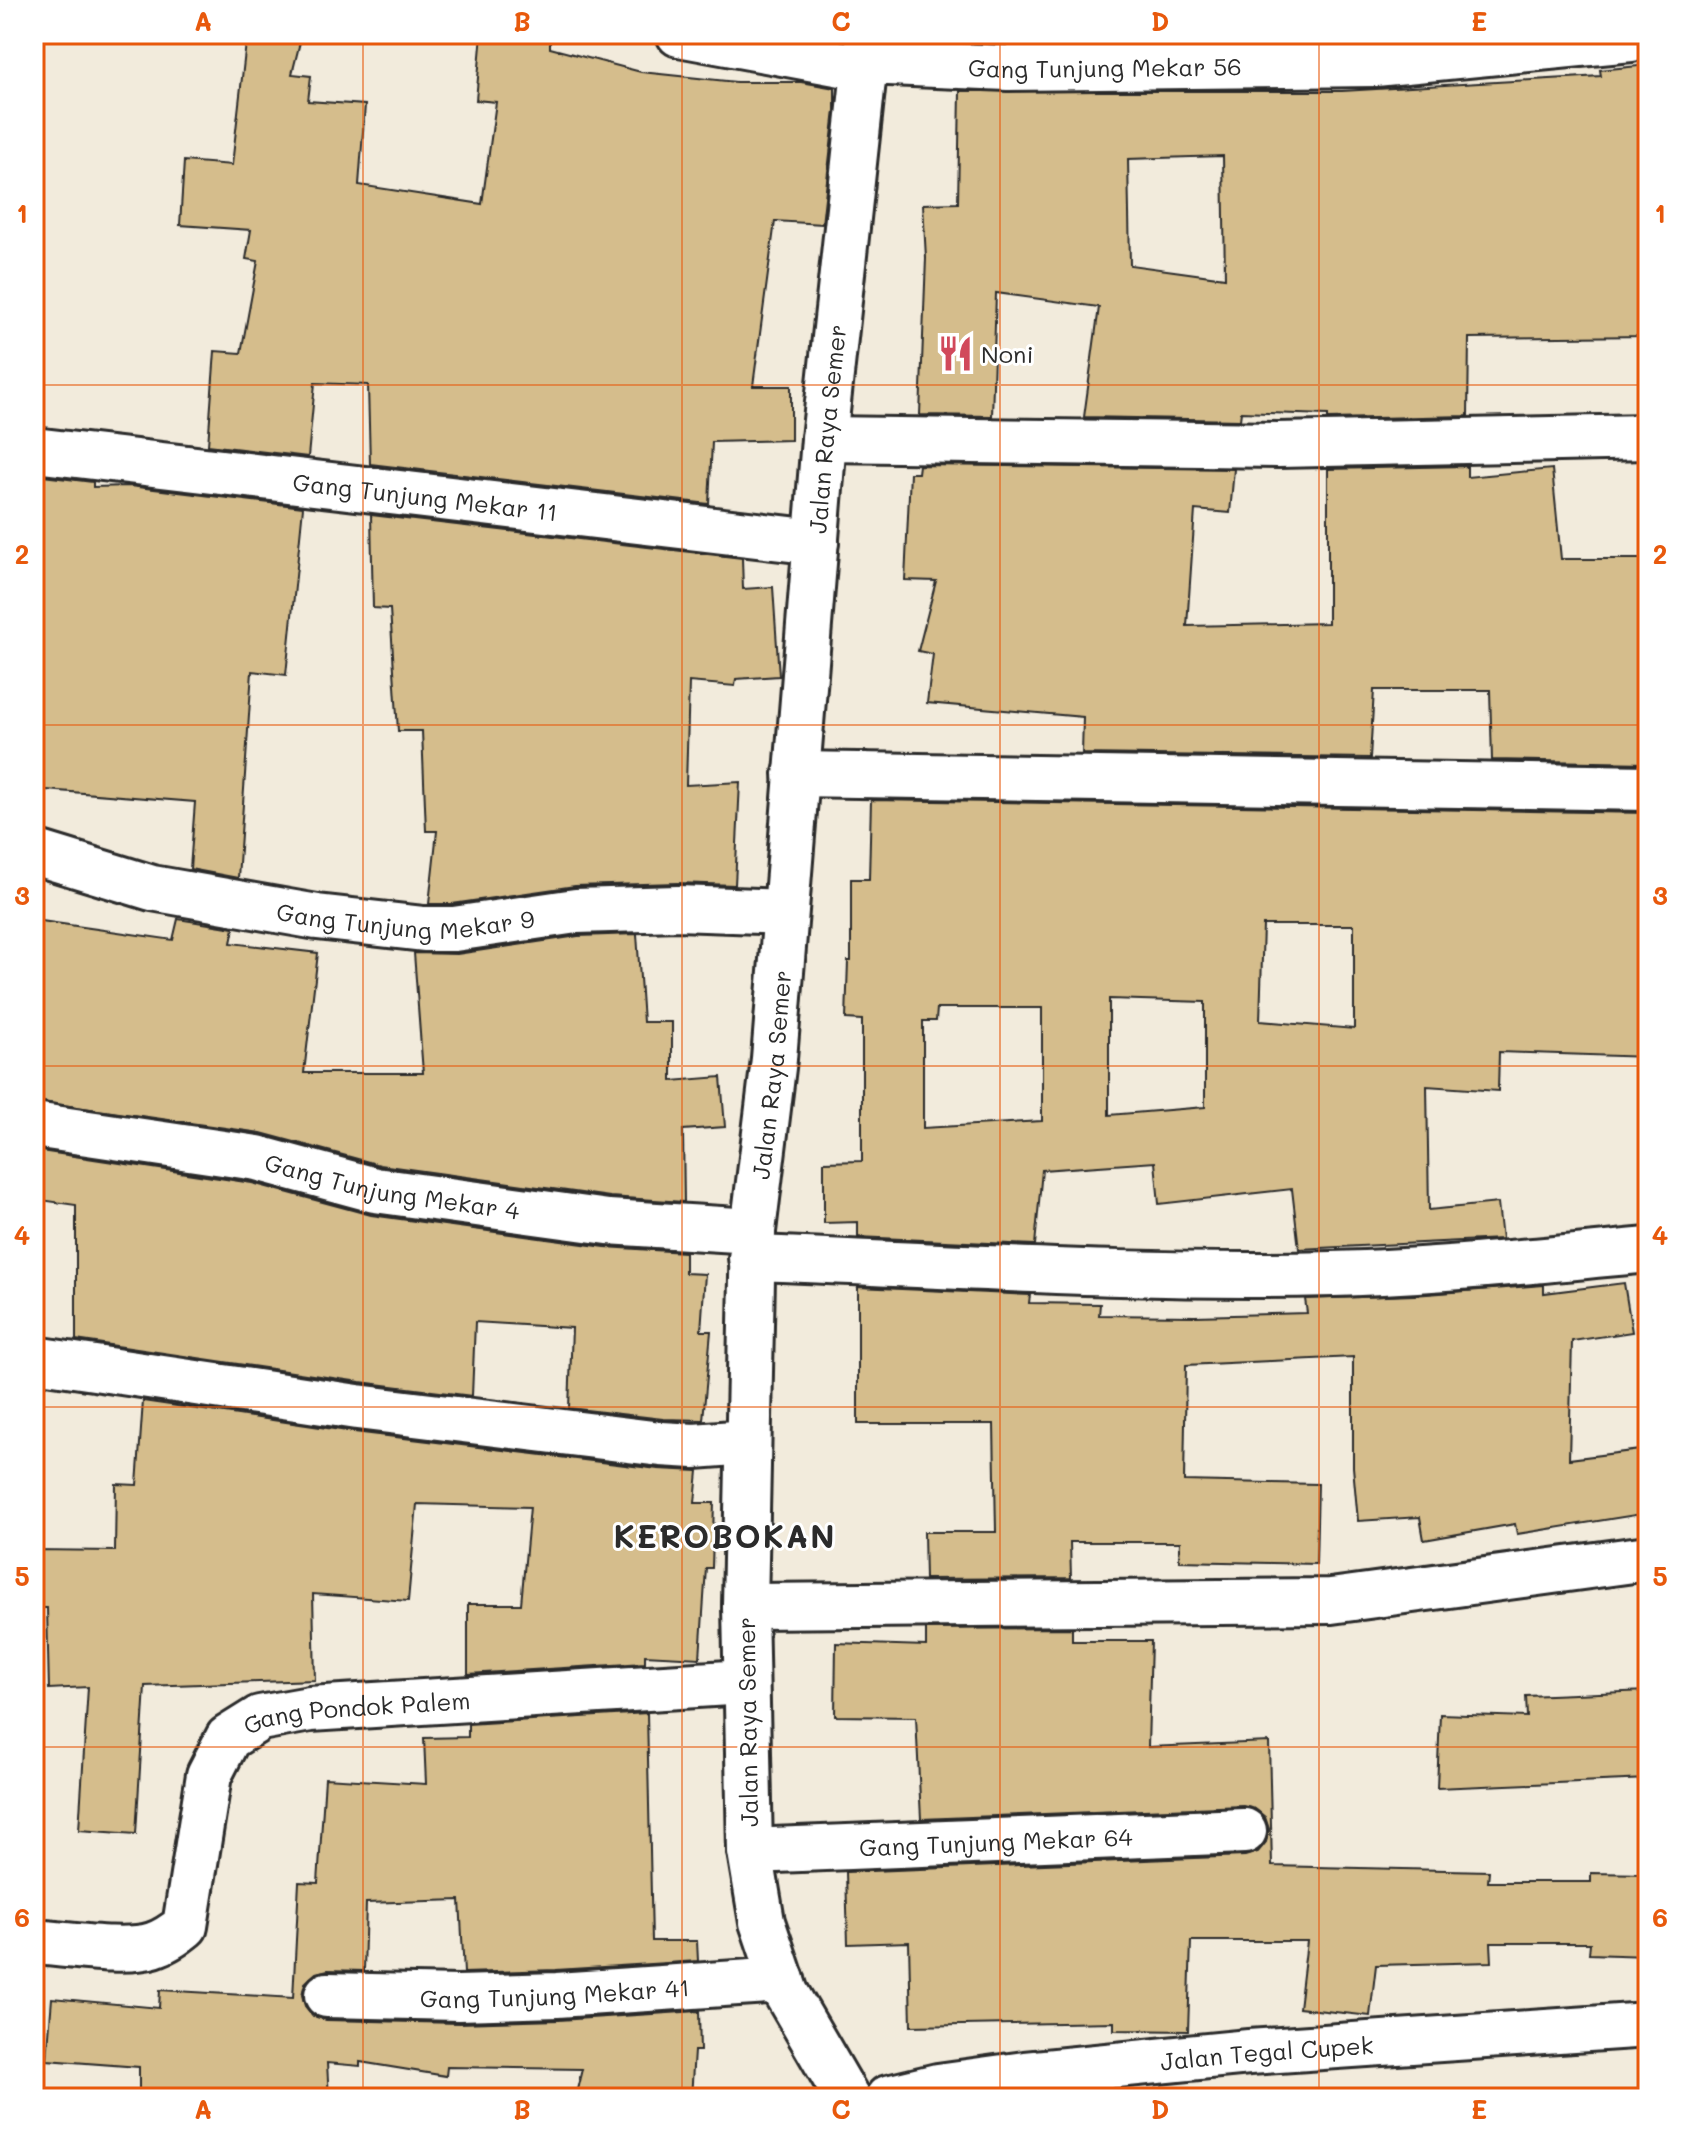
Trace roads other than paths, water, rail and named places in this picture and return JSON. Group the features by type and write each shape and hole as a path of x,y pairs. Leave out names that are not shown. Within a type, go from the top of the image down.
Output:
{"street":[{"name":"Gang Tunjung Mekar 56","path":"679,34 1008,68 1375,64 1631,39"},
{"name":"Jalan Raya Semer","path":"847,2098 786,1993 762,1922 750,1851 745,1606 752,1245 774,1059 824,439 865,54"},
{"path":"824,439 1278,445 1648,437"},
{"name":"Gang Tunjung Mekar 11","path":"34,450 816,542"},
{"path":"796,774 1648,788"},
{"name":"Gang Tunjung Mekar 9","path":"34,852 152,888 317,917 424,929 454,929 576,911 678,908 785,912"},
{"name":"Gang Tunjung Mekar 4","path":"34,1125 257,1158 375,1190 752,1245 1217,1275 1443,1269 1648,1250"},
{"path":"34,1359 357,1407 661,1444 694,1446 748,1442"},
{"path":"745,1606 1331,1601 1648,1558"},
{"name":"Gang Pondok Palem","path":"34,1942 127,1948 151,1946 171,1938 185,1926 209,1775 228,1738 260,1718 310,1709 745,1682"},
{"name":"Gang Tunjung Mekar 64","path":"750,1851 1244,1831"},
{"name":"Gang Tunjung Mekar 41","path":"327,1995 458,1998 557,1995 782,1980"},
{"name":"Jalan Tegal Cupek","path":"888,2098 967,2082 1234,2054 1648,2025"}],"place":[{"name":"Noni","path":"955,353"}],"district":[{"name":"KEROBOKAN","path":"725,1535"}]}
